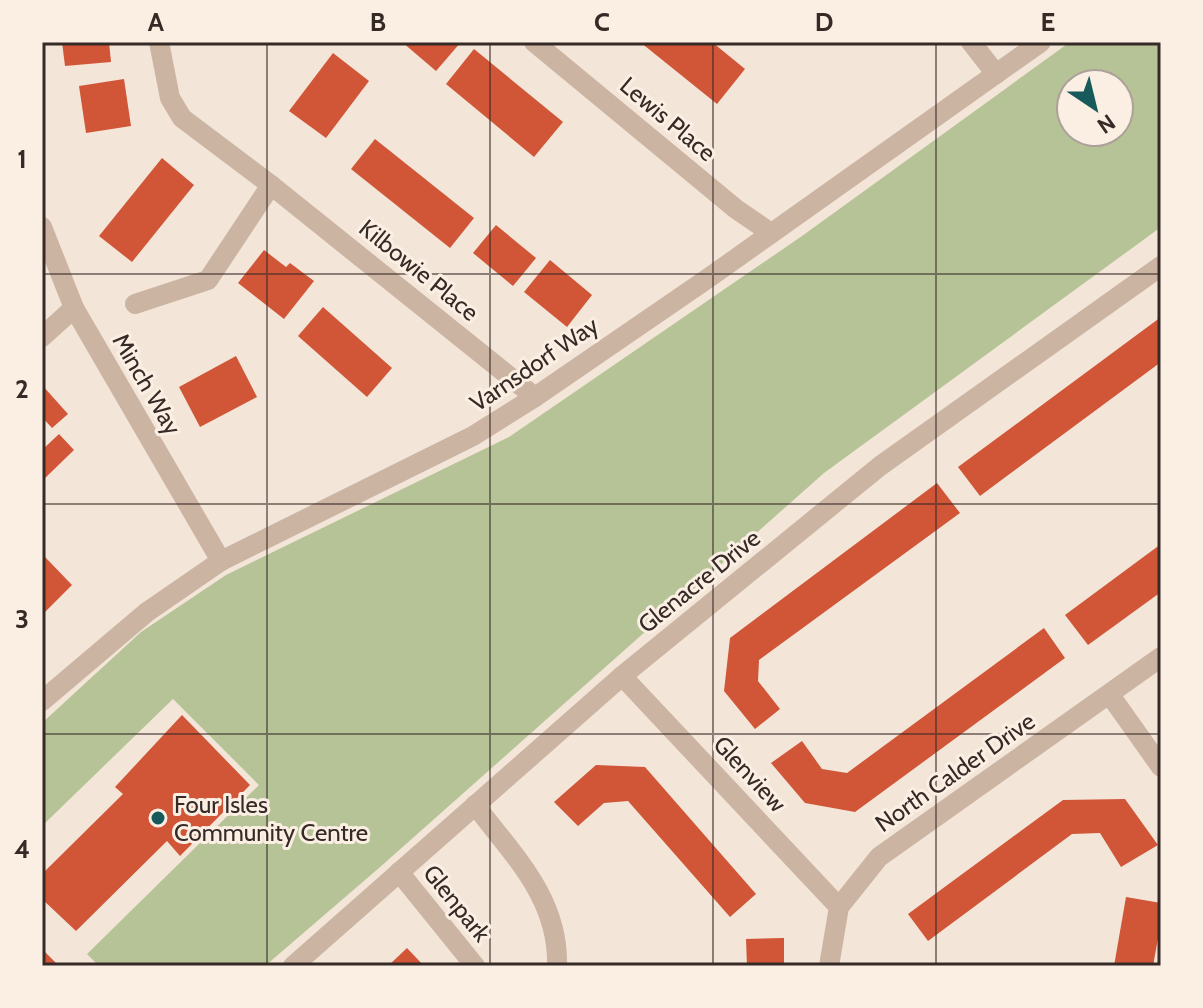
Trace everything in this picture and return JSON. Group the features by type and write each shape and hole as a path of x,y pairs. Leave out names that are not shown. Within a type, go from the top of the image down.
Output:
{"street":[{"name":"Kilbowie Place","path":"159,42 170,98 182,118 271,185 535,397"},
{"name":"Lewis Place","path":"534,42 736,209 771,233"},
{"path":"971,42 996,74"},
{"name":"Varnsdorf Way","path":"42,701 147,612 221,561 473,436 535,397 1041,42"},
{"path":"135,304 208,280 271,185"},
{"name":"Minch Way","path":"42,227 74,308 221,561"},
{"name":"Glenacre Drive","path":"293,966 622,676 880,466 1161,266"},
{"path":"42,337 74,308"},
{"name":"North Calder Drive","path":"829,966 839,907 879,857 1161,657"},
{"name":"Glenview","path":"622,676 839,907"},
{"path":"1110,695 1161,767"},
{"path":"475,805 535,883 558,938 557,966"},
{"name":"Glenpark","path":"399,872 475,966"}],"green space":[{"path":"1070,42 1161,42 1161,227 824,473 265,966 99,966 87,954 259,785 173,699 42,826 42,723 141,632 226,575 509,437 802,236"}],"building":[{"path":"62,42 109,42 111,62 65,66"},
{"path":"402,42 461,42 436,71"},
{"path":"640,42 712,42 745,69 717,104"},
{"path":"474,49 563,122 534,157 446,84"},
{"path":"333,53 369,81 326,138 289,111"},
{"path":"124,79 131,126 86,133 79,86"},
{"path":"375,139 474,218 450,248 351,169"},
{"path":"162,158 194,185 132,262 99,236"},
{"path":"496,225 536,258 513,286 473,253"},
{"path":"264,250 286,267 290,263 314,281 284,319 238,283"},
{"path":"550,260 592,295 567,327 524,292"},
{"path":"323,307 392,368 367,397 298,336"},
{"path":"1161,317 1161,362 980,496 958,467"},
{"path":"236,356 257,397 200,427 179,387"},
{"path":"42,385 68,414 52,428 42,417"},
{"path":"59,434 74,450 42,481 42,450"},
{"path":"937,483 960,513 759,660 758,681 780,709 755,729 724,691 730,638"},
{"path":"1161,544 1161,592 1088,645 1065,615"},
{"path":"45,557 72,585 42,615 42,561"},
{"path":"1044,628 1065,658 855,812 805,803 771,763 802,741 822,769 847,773"},
{"name":"Four Isles Community Centre","path":"182,715 250,785 180,856 167,841 76,931 42,899 42,874 123,794 115,787"},
{"path":"596,765 645,767 756,894 730,917 628,801 604,803 578,826 554,802"},
{"path":"1125,799 1158,845 1121,867 1100,833 1072,834 928,941 908,914 1063,800"},
{"path":"1126,897 1161,903 1153,966 1114,966"},
{"path":"784,938 784,966 747,966 746,939"},
{"path":"407,948 424,966 388,966"},
{"path":"42,949 59,966 42,966"}],"place":[{"name":"Four Isles Community Centre","path":"158,818"}]}
